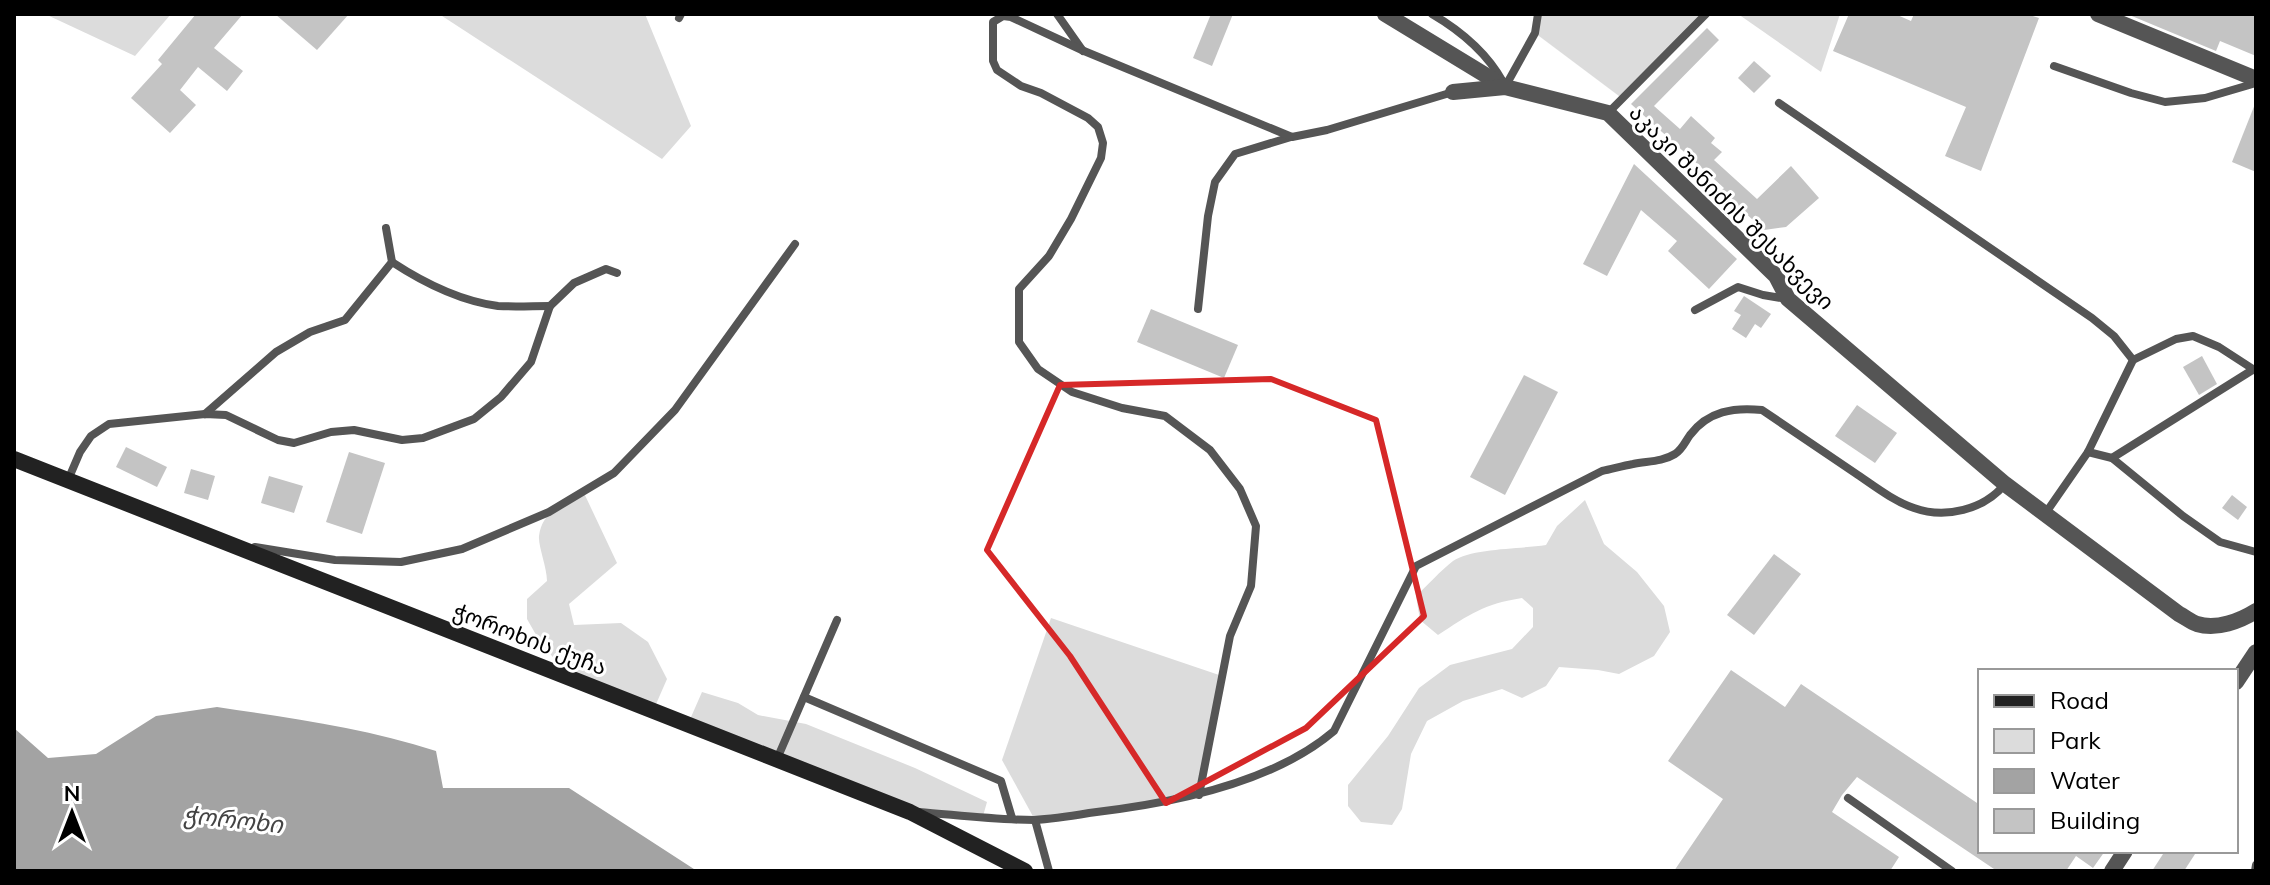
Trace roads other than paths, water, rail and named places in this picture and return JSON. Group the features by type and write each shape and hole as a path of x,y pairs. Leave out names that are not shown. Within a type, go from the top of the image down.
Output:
{"street":[{"path":"1385,14 1505,87"},
{"path":"2098,14 2256,81"},
{"name":"აკაკი შანიძის შესახვევი","path":"1453,92 1505,87 1608,113 1776,276 1788,299 2045,515 2179,614 2198,624 2217,625 2243,619 2256,611"},
{"name":"ჭოროხის ქუჩა","path":"14,459 910,812 1025,871"},
{"path":"2238,679 2256,652"},
{"path":"2112,871 2124,853"}],"lane":[{"path":"1057,14 1084,51"},
{"path":"1432,14 1455,28 1493,65 1505,87"},
{"path":"1505,87 1535,33 1538,14"},
{"path":"1608,113 1706,14"},
{"path":"1199,795 1230,636 1251,586 1256,526 1240,489 1210,450 1165,416 1122,408 1072,392 1038,369 1019,342 1019,289 1049,256 1071,219 1101,158 1103,143 1098,127 1088,118 1021,86 997,70 993,61 993,22 1003,16 1011,17 1084,51 1292,137"},
{"path":"2054,66 2165,102 2205,98 2256,81"},
{"name":"აკაკი შანიძის შესახვევი","path":"1198,309 1208,216 1215,182 1235,154 1453,92"},
{"path":"1779,103 2092,318 2114,336 2133,360"},
{"path":"386,228 392,262 425,283 497,306 550,306"},
{"path":"226,543 335,560 401,562 462,549 549,512 614,473 675,410 795,244"},
{"path":"205,414 276,352 310,332 345,320 392,262"},
{"path":"68,480 91,436 109,424 205,414 226,415 278,440 294,443 331,432 354,430 402,440 423,438 474,419 501,397 531,362 550,306 574,283 606,269 617,273"},
{"path":"1695,310 1738,287 1788,299"},
{"path":"2045,515 2088,452 2133,360 2176,339 2193,336 2219,347 2255,370 2112,458"},
{"path":"910,812 1035,820 1129,809 1199,795 1288,763 1314,748 1334,731 1416,566 1602,471 1673,456 1705,420 1724,410 1762,410 1870,483 1915,509 1939,513 1979,506 2005,484"},
{"path":"2088,452 2112,458 2220,542 2256,552"},
{"path":"777,759 837,620"},
{"path":"804,697 1001,781 1012,818"},
{"path":"1848,798 1952,871"},
{"path":"1035,820 1049,871"},
{"path":"2255,871 2256,865"}],"water":[{"name":"ჭოროხი","path":"217,707 355,730 436,751 443,788 569,788 697,871 14,871 14,728 48,758 96,754 156,716"}]}
